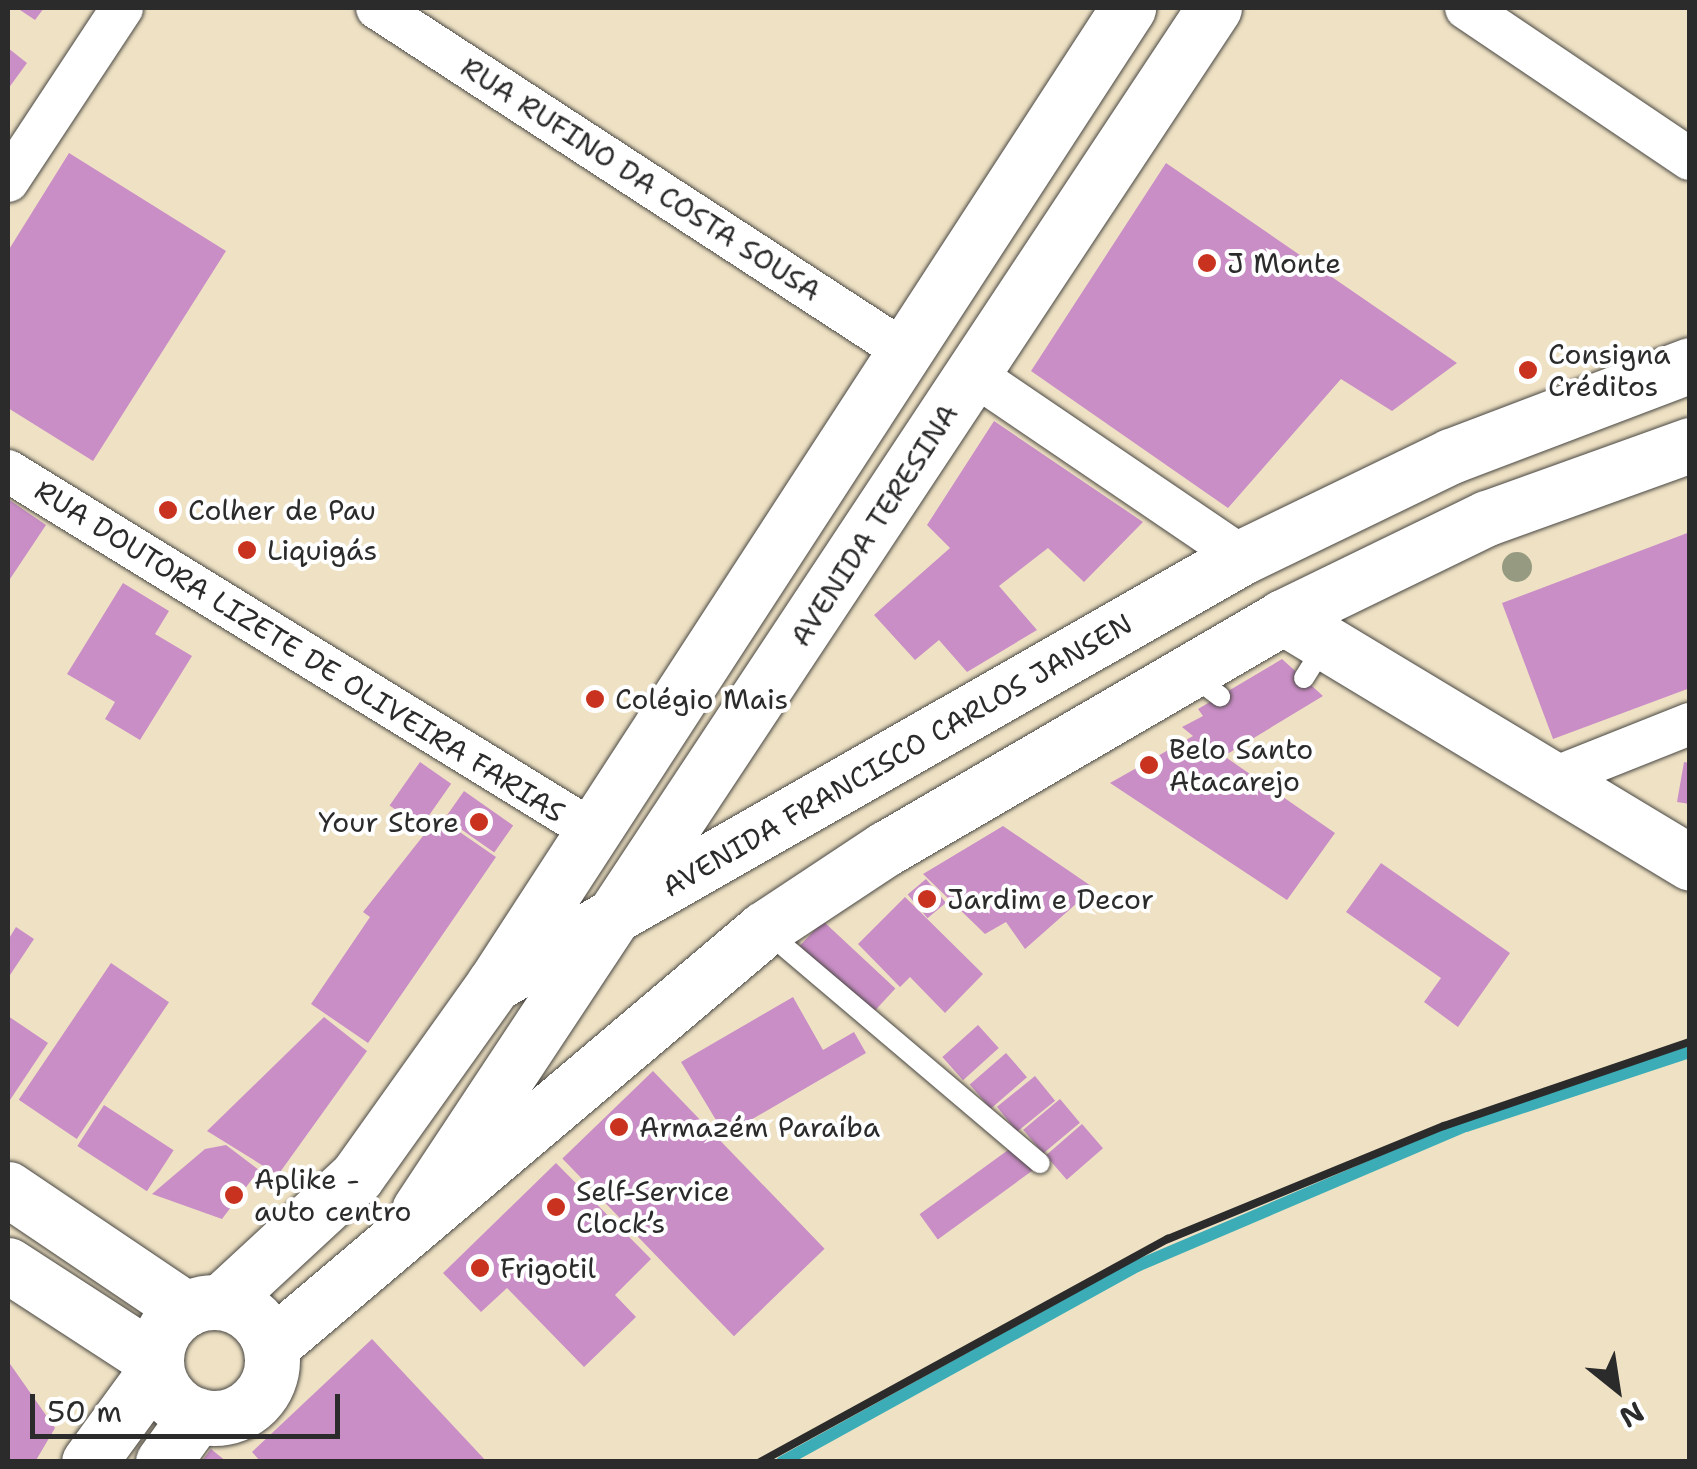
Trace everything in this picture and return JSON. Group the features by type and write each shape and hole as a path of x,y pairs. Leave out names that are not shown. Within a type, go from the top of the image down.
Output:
{"main road":[{"path":"494,984 1128,8"},
{"name":"AVENIDA TERESINA","path":"398,1241 620,914 1214,8"},
{"path":"1025,166 1084,204"},
{"name":"AVENIDA FRANCISCO CARLOS JANSEN","path":"89,1462 156,1365 164,1331 204,1305 358,1176 494,984 1242,557 1451,456 1690,365"},
{"path":"8,1266 156,1365 170,1398 197,1415 231,1416 260,1396 271,1346 764,930 1042,754 1203,684 1305,646 1487,518 1690,445"},
{"path":"1305,646 1554,778 1690,864"},
{"path":"1007,692 1042,754"},
{"path":"8,1189 204,1305 253,1316 271,1346"},
{"path":"163,1462 197,1415"}],"street":[{"path":"8,181 122,8"},
{"name":"RUA RUFINO DA COSTA SOUSA","path":"377,8 904,351"},
{"path":"1466,8 1690,159"},
{"path":"974,374 1242,557"},
{"name":"RUA DOUTORA LIZETE DE OLIVEIRA FARIAS","path":"8,471 593,830"},
{"path":"1554,778 1690,724"}],"lane":[{"path":"764,930 1040,1163"}],"building":[{"path":"17,8 44,8 35,20"},
{"path":"8,48 27,63 8,89"},
{"path":"69,153 226,251 93,461 8,408 8,251"},
{"name":"J Monte","path":"1166,163 1457,363 1392,411 1341,379 1228,508 1031,371"},
{"path":"994,421 1143,522 1084,582 1048,548 999,586 1037,630 967,672 939,640 915,660 874,615 950,548 927,525"},
{"path":"8,499 46,525 8,582"},
{"path":"1690,532 1690,688 1553,739 1502,603"},
{"path":"123,583 169,611 155,634 192,656 140,740 105,719 115,702 67,674"},
{"path":"1282,659 1323,696 1224,756 1335,833 1287,900 1110,783 1193,736 1182,727 1203,716 1198,709"},
{"path":"420,762 451,784 421,827 390,805"},
{"path":"1684,762 1690,763 1690,804 1677,802"},
{"name":"Your Store","path":"464,791 513,825 494,852 445,818"},
{"path":"438,817 496,857 368,1043 311,1004 370,917 363,912"},
{"path":"1003,826 1094,888 1025,949 1006,922 985,934 923,874"},
{"path":"1381,863 1510,953 1458,1027 1424,1002 1441,978 1346,912"},
{"name":"Jardim e Decor","path":"926,879 946,903 928,918 908,894"},
{"path":"905,897 983,974 945,1013 910,977 900,987 858,944"},
{"path":"823,921 895,989 872,1013 800,946"},
{"path":"16,927 34,939 8,978 8,940"},
{"path":"111,963 169,1002 77,1139 19,1100"},
{"path":"793,997 823,1050 854,1032 866,1053 725,1135 681,1062"},
{"path":"8,1016 48,1043 8,1103"},
{"path":"324,1017 367,1051 278,1175 207,1131"},
{"path":"978,1025 999,1048 963,1080 942,1057"},
{"path":"1006,1053 1027,1077 991,1109 970,1084"},
{"path":"653,1071 825,1249 734,1336 562,1159"},
{"path":"1035,1076 1055,1101 1017,1132 997,1107"},
{"path":"1060,1099 1080,1123 1043,1154 1023,1130"},
{"path":"104,1105 174,1150 147,1191 77,1146"},
{"path":"1082,1124 1103,1148 1067,1180 1046,1155"},
{"path":"226,1145 259,1170 222,1219 152,1194 205,1149"},
{"path":"1015,1145 1033,1170 938,1239 920,1214"},
{"path":"556,1163 651,1259 615,1295 636,1317 584,1367 507,1288 481,1312 443,1273"},
{"path":"372,1339 487,1462 261,1462 252,1452"},
{"path":"8,1361 55,1428 35,1462 8,1462"},
{"path":"211,1449 227,1462 201,1462"}],"waterway":[{"path":"782,1462 1137,1266 1466,1126 1690,1052"}],"railway":[{"path":"760,1462 1168,1239 1444,1126 1690,1042"}],"place":[{"name":"J Monte","path":"1207,263"},
{"name":"Consigna Créditos","path":"1528,370"},
{"name":"Colher de Pau","path":"168,510"},
{"name":"Liquigás","path":"247,550"},
{"name":"Colégio Mais","path":"595,699"},
{"name":"Belo Santo Atacarejo","path":"1149,765"},
{"name":"Your Store","path":"479,822"},
{"name":"Jardim e Decor","path":"927,899"},
{"name":"Armazém Paraíba","path":"619,1127"},
{"name":"Aplike - auto centro","path":"234,1195"},
{"name":"Self-Service Clock’s","path":"556,1207"},
{"name":"Frigotil","path":"480,1268"}]}
